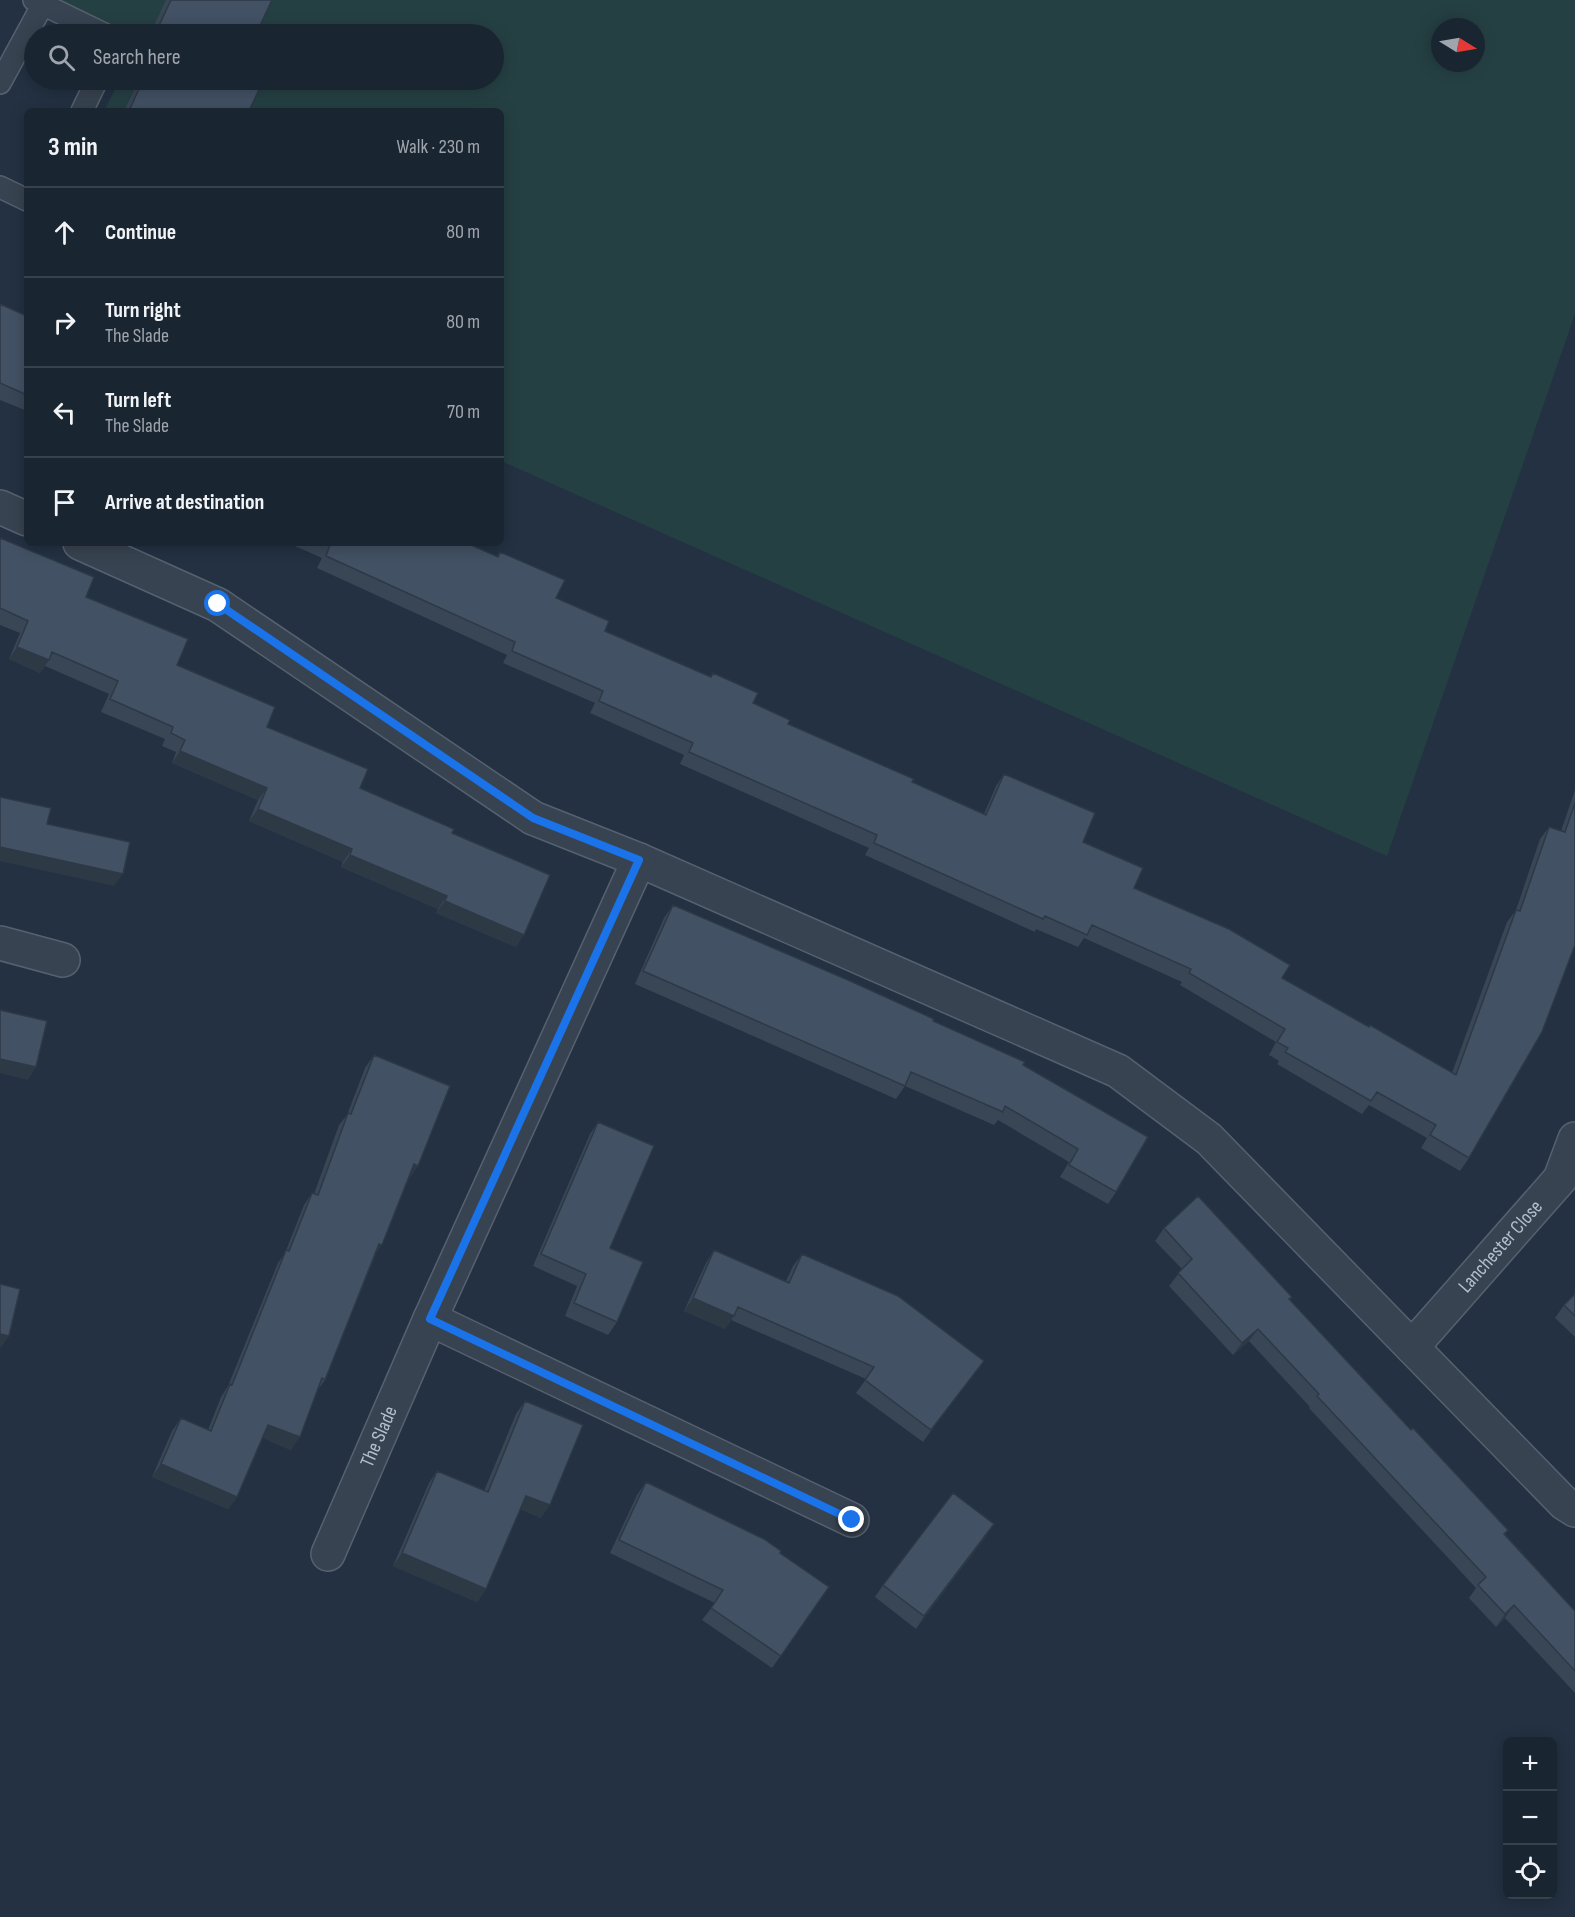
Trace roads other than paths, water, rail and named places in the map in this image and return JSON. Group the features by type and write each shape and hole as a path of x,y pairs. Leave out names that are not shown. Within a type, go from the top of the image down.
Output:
{"street":[{"path":"0,507 24,518"},
{"path":"87,546 218,604 533,818 639,860 1118,1071 1209,1139 1564,1503 1575,1509"},
{"name":"The Slade","path":"328,1554 430,1319 639,860"},
{"path":"0,943 63,960"},
{"name":"Lanchester Close","path":"1412,1347 1560,1179 1575,1139"},
{"path":"430,1319 852,1520"}],"lane":[{"path":"28,24 38,2 83,24"},
{"path":"0,83 24,32"},
{"path":"83,108 92,90"},
{"path":"0,188 24,199"}]}
